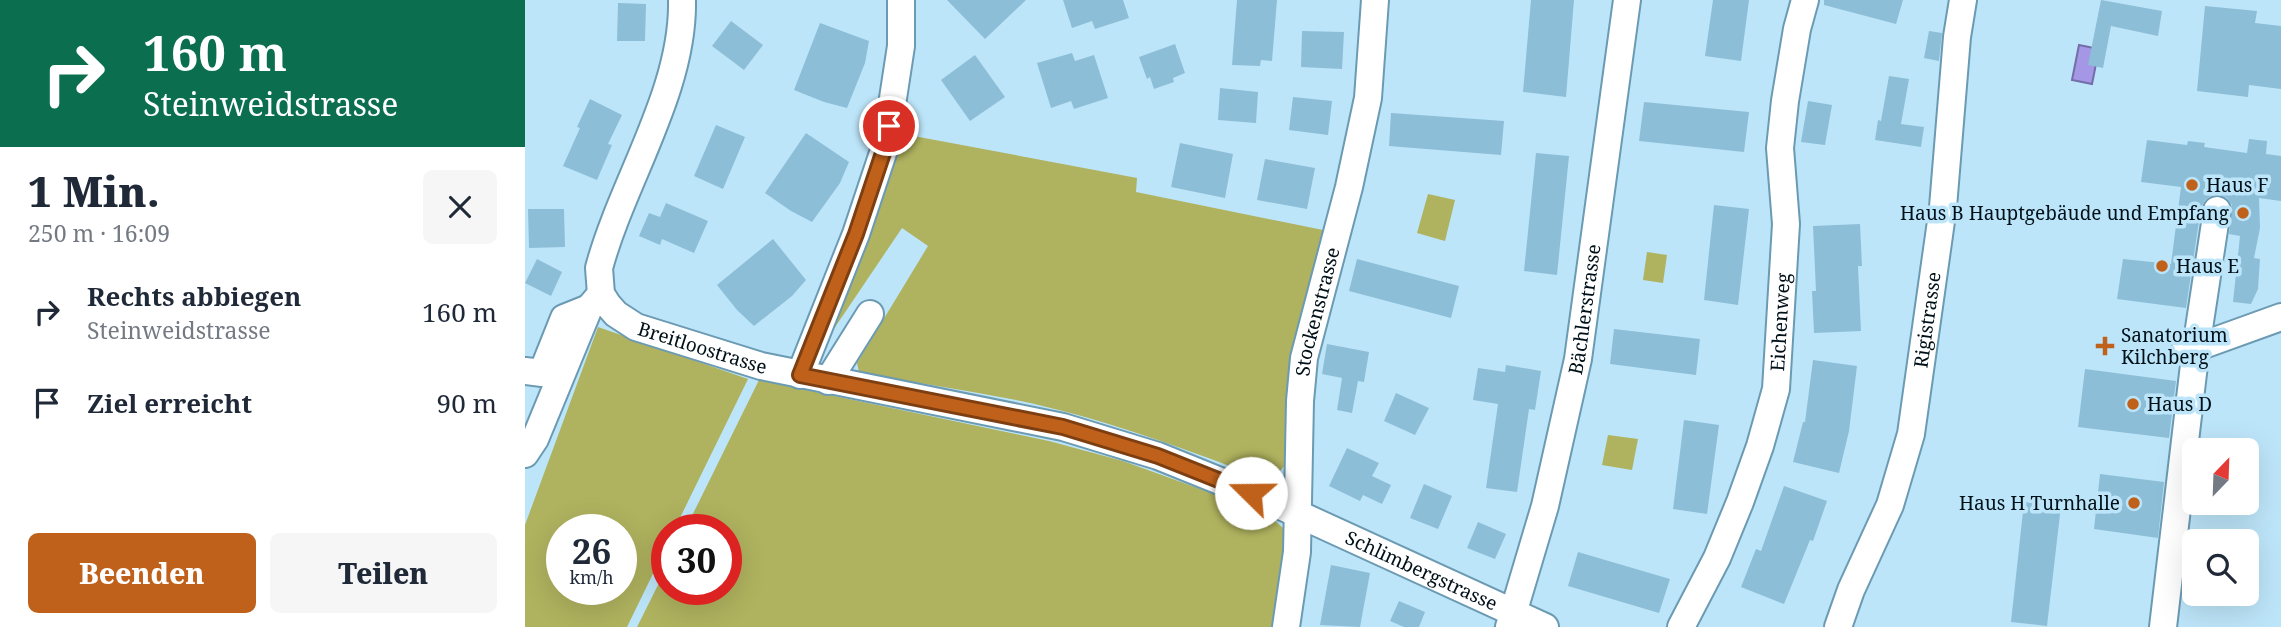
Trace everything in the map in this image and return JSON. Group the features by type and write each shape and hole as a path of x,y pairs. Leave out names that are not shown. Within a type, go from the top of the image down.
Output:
{"street":[{"path":"525,454 535,439 595,301 603,253 665,95 683,13 683,0"},
{"path":"800,375 856,234 886,144 901,46 901,0"},
{"name":"Stockenstrasse","path":"1286,627 1297,552 1300,401 1304,358 1349,187 1368,98 1375,0"},
{"name":"Bächlerstrasse","path":"1511,619 1545,506 1578,359 1627,0"},
{"name":"Eichenweg","path":"1681,627 1717,558 1740,502 1776,389 1786,224 1780,148 1793,53 1805,0"},
{"name":"Rigistrasse","path":"1837,627 1890,505 1910,434 1944,207 1957,37 1963,0"},
{"path":"2163,627 2188,351 2217,210"},
{"path":"525,371 542,373 564,318 595,301"},
{"name":"Breitloostrasse","path":"595,301 636,327 761,366 1063,427 1158,456 1272,502 1299,516"},
{"path":"828,381 870,314"},
{"path":"2188,351 2281,317"},
{"name":"Schlimbergstrasse","path":"1299,516 1511,619 1545,627"}],"green space":[{"path":"903,134 1137,178 1136,192 1323,230 1290,373 1287,461 1281,470 1269,475 1254,475 1077,415 1016,400 859,372 857,363 928,246 902,228 823,345"},
{"path":"1428,194 1455,200 1445,241 1417,233"},
{"path":"1647,252 1667,255 1663,283 1643,280"},
{"path":"598,327 748,379 682,514 651,514 651,578 627,627 525,627 525,525"},
{"path":"759,380 1049,441 1123,461 1206,491 1274,520 1283,528 1286,542 1272,627 637,627 651,599 651,605 742,605 742,514 693,514"},
{"path":"1608,435 1638,439 1632,470 1602,465"}],"shaded area":[{"path":"2079,45 2099,49 2092,84 2072,80"}],"building":[{"path":"947,0 1026,0 985,39"},
{"path":"1063,0 1123,0 1129,18 1095,29 1092,21 1072,28"},
{"path":"1237,0 1277,0 1272,61 1261,60 1260,66 1232,65"},
{"path":"1531,0 1574,0 1566,97 1523,92"},
{"path":"1713,0 1749,0 1741,61 1705,56"},
{"path":"1824,0 1903,0 1896,24 1824,5"},
{"path":"2101,0 2162,11 2158,36 2111,26 2103,68 2088,65"},
{"path":"618,3 646,4 645,41 617,41"},
{"path":"2205,6 2257,11 2255,23 2281,26 2281,89 2249,85 2248,97 2197,91"},
{"path":"731,21 763,45 744,70 712,46"},
{"path":"820,23 869,41 865,63 847,108 794,90"},
{"path":"1302,31 1344,32 1342,69 1301,67"},
{"path":"1929,31 1942,33 1939,61 1924,58"},
{"path":"1175,44 1185,73 1173,78 1174,82 1154,89 1139,57"},
{"path":"1072,53 1075,61 1094,55 1108,98 1074,109 1071,101 1051,108 1037,63"},
{"path":"975,55 1005,97 970,121 941,80"},
{"path":"1889,76 1909,79 1901,124 1924,127 1921,147 1875,140"},
{"path":"1220,88 1258,92 1256,123 1218,120"},
{"path":"1293,97 1332,101 1328,135 1289,130"},
{"path":"590,99 622,115 608,144 612,145 597,180 563,166"},
{"path":"1808,101 1832,105 1825,145 1801,142"},
{"path":"1644,102 1749,112 1744,152 1639,141"},
{"path":"1391,113 1504,121 1501,155 1389,146"},
{"path":"716,125 745,137 723,189 694,176"},
{"path":"806,133 849,162 840,183 812,222 765,193"},
{"path":"2249,139 2267,141 2266,154 2281,156 2281,201 2259,198 2260,228 2254,258 2260,259 2258,289 2251,304 2233,302 2240,236 2229,234 2232,205 2227,198 2219,194 2205,200 2201,208 2186,308 2117,299 2123,259 2171,264 2181,187 2141,182 2147,140 2187,145 2188,141 2205,143 2204,147 2247,153"},
{"path":"1180,143 1233,154 1225,198 1171,187"},
{"path":"1536,153 1569,156 1557,275 1524,271"},
{"path":"1265,159 1315,168 1307,209 1257,200"},
{"path":"666,203 708,221 694,253 662,239 660,245 639,236 649,213 660,217"},
{"path":"1714,205 1749,209 1738,305 1704,300"},
{"path":"528,209 564,209 565,247 529,248"},
{"path":"1860,224 1862,266 1858,266 1861,331 1814,333 1812,291 1816,291 1813,226"},
{"path":"773,239 806,280 792,296 754,326 717,285"},
{"path":"537,259 562,272 551,296 525,283"},
{"path":"1357,259 1459,286 1451,318 1349,291"},
{"path":"1614,329 1700,339 1696,375 1610,364"},
{"path":"1327,344 1369,352 1364,382 1358,381 1352,413 1337,410 1342,378 1322,374"},
{"path":"1813,360 1857,366 1849,431 1839,473 1793,462 1805,422"},
{"path":"1506,365 1541,371 1535,410 1529,409 1517,492 1486,488 1498,404 1473,400 1478,368 1505,372"},
{"name":"Haus D","path":"2085,369 2176,381 2169,438 2078,427"},
{"path":"1396,393 1429,408 1415,435 1384,421"},
{"path":"1684,420 1719,425 1707,514 1673,509"},
{"path":"1347,448 1379,463 1372,476 1391,485 1382,504 1363,495 1360,501 1329,486"},
{"name":"Haus H Turnhalle","path":"2100,474 2164,482 2158,538 2094,529"},
{"path":"1424,484 1452,496 1438,529 1410,518"},
{"path":"1784,486 1827,501 1813,541 1810,540 1784,604 1741,587 1756,549 1761,551"},
{"path":"2024,502 2061,506 2047,626 2011,622"},
{"path":"1478,522 1506,534 1495,559 1467,548"},
{"path":"1578,552 1670,579 1659,613 1568,586"},
{"path":"1331,565 1370,573 1360,627 1320,625"},
{"path":"1399,601 1425,612 1419,627 1404,627 1390,621"}],"place":[{"name":"Haus F","path":"2192,185"},
{"name":"Haus B Hauptgebäude und Empfang","path":"2243,213"},
{"name":"Haus E","path":"2162,266"},
{"name":"Sanatorium Kilchberg","path":"2105,346"},
{"name":"Haus D","path":"2133,404"},
{"name":"Haus H Turnhalle","path":"2134,503"}],"route":[{"path":"889,126 886,144 856,234 800,375 1063,427 1158,456 1251,493"}]}
